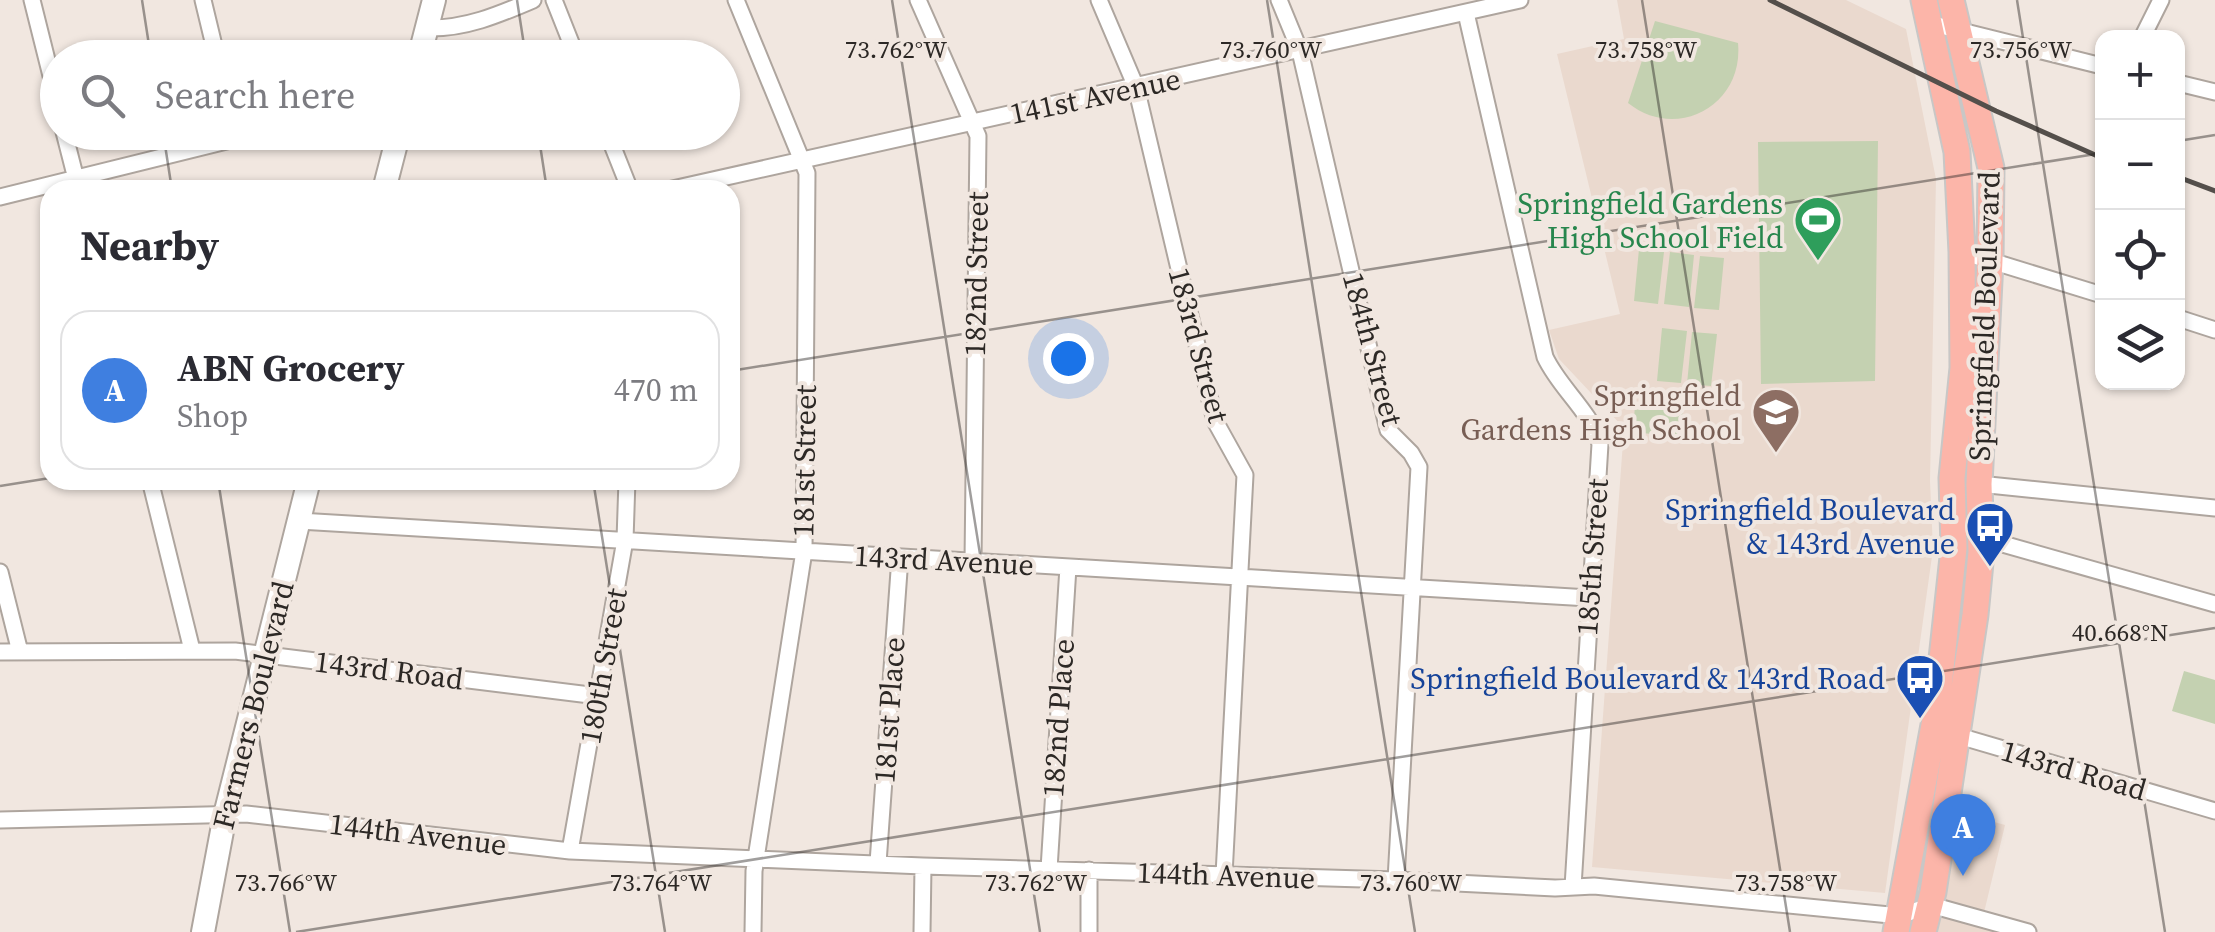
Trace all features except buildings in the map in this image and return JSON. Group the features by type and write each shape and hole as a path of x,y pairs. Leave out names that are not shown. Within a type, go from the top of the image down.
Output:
{"main road":[{"path":"424,40 434,0"},
{"name":"Springfield Boulevard","path":"1898,924 1976,615 1982,538 1979,484 1991,168 1951,0"},
{"name":"Springfield Boulevard","path":"1923,932 1931,905 1945,732 1955,530 1952,478 1963,368 1957,152 1926,11"},
{"path":"387,180 394,150"},
{"name":"Farmers Boulevard","path":"202,932 225,815 306,490"}],"street":[{"path":"32,0 42,40"},
{"path":"203,0 213,40"},
{"path":"427,28 473,24 533,0"},
{"path":"554,0 570,40"},
{"name":"181st Street","path":"736,0 807,173 804,551 756,858 753,932"},
{"name":"182nd Street","path":"918,0 978,136 972,561"},
{"name":"183rd Street","path":"1099,0 1136,88 1216,421 1245,475 1224,876"},
{"name":"184th Street","path":"1279,0 1300,51 1388,430 1419,467 1396,880"},
{"name":"141st Avenue","path":"716,180 1520,0"},
{"path":"2146,30 2161,0"},
{"path":"1926,11 1958,30 2095,64"},
{"name":"185th Street","path":"1466,13 1545,357 1553,374 1590,420 1600,444 1573,887"},
{"path":"2185,85 2215,92"},
{"path":"69,150 76,179"},
{"path":"72,180 184,150"},
{"path":"614,150 626,180"},
{"path":"0,198 40,188"},
{"path":"1962,252 2095,293"},
{"path":"2185,320 2215,330"},
{"path":"1979,484 2215,508"},
{"path":"152,490 192,650"},
{"name":"180th Street","path":"570,851 625,540 627,490"},
{"name":"143rd Avenue","path":"298,521 1589,598"},
{"path":"1955,530 2215,604"},
{"name":"181st Place","path":"878,863 900,557"},
{"name":"182nd Place","path":"1048,869 1068,567"},
{"path":"0,572 20,652"},
{"name":"143rd Road","path":"0,652 192,650 264,654 598,696"},
{"name":"143rd Road","path":"1945,732 2215,811"},
{"name":"144th Avenue","path":"0,820 246,814 570,851 1609,888 1898,924 1931,905"},
{"path":"922,932 923,866"},
{"path":"1089,870 1089,932"},
{"path":"1931,905 2028,932"}],"shaded area":[{"name":"Springfield Gardens High School","path":"1617,0 1846,0 1906,29 1936,179 1930,481 1933,549 1885,893 1592,867 1624,428 1559,359 1549,330 1620,314 1557,54 1624,39"},
{"path":"1952,810 2005,825 1981,925 2004,932 1929,932"}],"green space":[{"path":"1655,21 1738,43 1737,65 1730,84 1719,100 1704,111 1686,118 1667,119 1628,103"},
{"name":"Springfield Gardens High School Field","path":"1878,141 1875,381 1761,384 1758,142"},
{"path":"1639,249 1664,252 1658,304 1634,301"},
{"path":"1670,252 1694,255 1689,307 1664,304"},
{"path":"1700,256 1724,258 1719,310 1694,308"},
{"path":"1662,328 1687,331 1681,383 1657,381"},
{"path":"1692,332 1717,334 1711,386 1687,384"},
{"path":"1635,405 1683,410 1680,437 1633,432"},
{"path":"2184,671 2215,680 2215,724 2172,711"}],"railway":[{"path":"1770,0 2095,155"},
{"path":"2185,180 2215,191"}],"place":[{"name":"Springfield Gardens High School Field","path":"1818,262"},
{"name":"Springfield Gardens High School","path":"1776,454"},
{"name":"Springfield Boulevard & 143rd Avenue","path":"1990,568"},
{"name":"Springfield Boulevard & 143rd Road","path":"1920,720"},
{"name":"ABN Grocery","path":"1963,876"}]}
